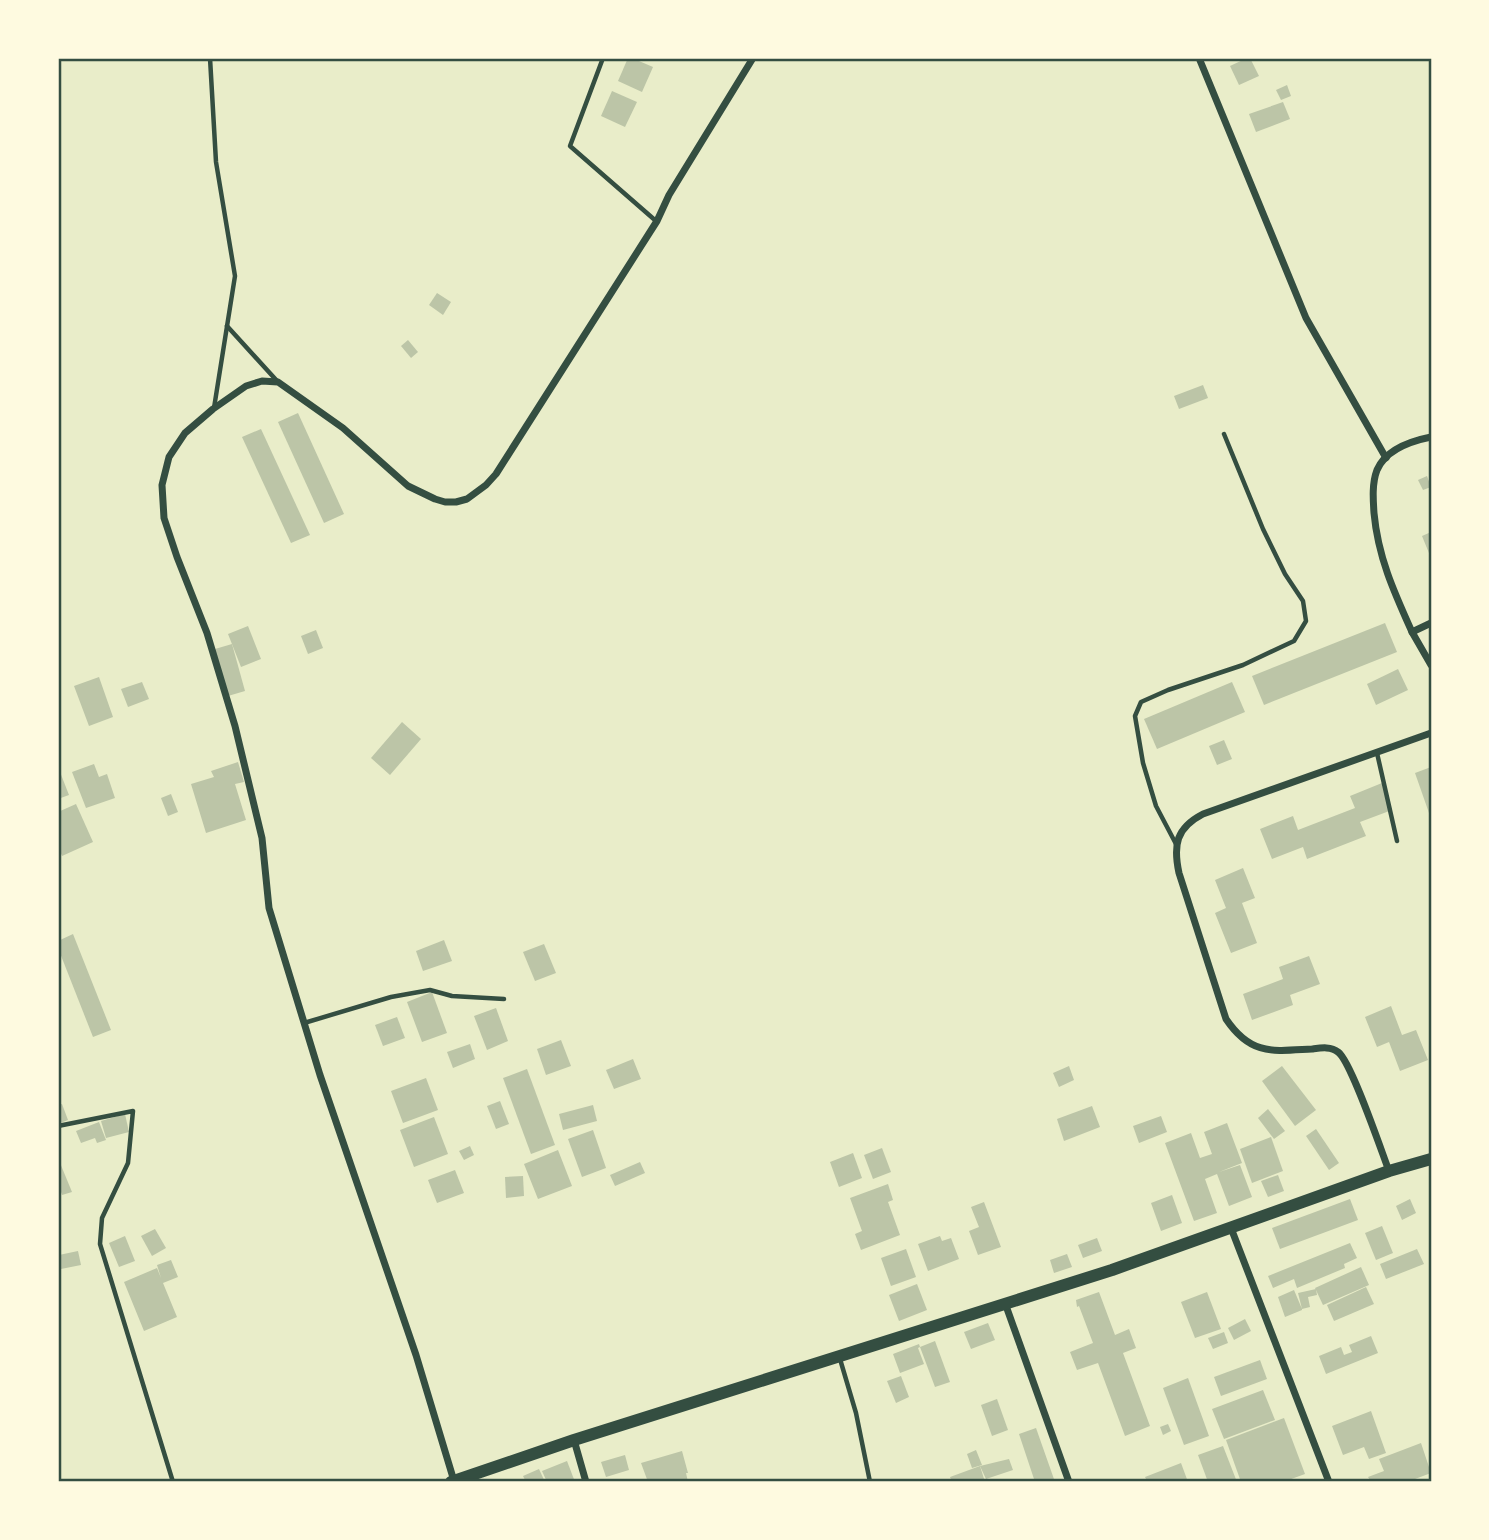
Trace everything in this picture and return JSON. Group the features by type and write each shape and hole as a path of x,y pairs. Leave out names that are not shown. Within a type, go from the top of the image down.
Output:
{"main road":[{"path":"452,1482 838,1355 1112,1270 1389,1171 1431,1159"}],"street":[{"path":"452,1482 416,1355 303,1023 269,908 262,838 235,726 207,633 164,518 162,485 169,457 185,433 246,386 262,381 278,382 343,428 408,486 445,502 467,499 496,474 657,221 669,195 752,58"},
{"path":"1199,58 1306,318 1386,458"},
{"path":"1431,437 1403,445 1386,458 1378,468 1373,501 1375,523 1391,587 1431,665"},
{"path":"1412,632 1431,623"},
{"path":"1389,1171 1349,1068 1339,1052 1322,1048 1273,1051 1259,1047 1234,1030 1226,1019 1183,886 1176,859 1177,845 1185,825 1203,814 1431,733"},
{"path":"1231,1228 1329,1482"},
{"path":"1005,1303 1069,1482"},
{"path":"574,1440 586,1482"}],"lane":[{"path":"210,58 216,162 235,276 214,409"},
{"path":"603,58 570,146 657,221"},
{"path":"227,326 278,382"},
{"path":"1177,845 1156,806 1143,763 1135,716 1141,702 1243,665 1294,641 1306,621 1303,601 1285,574 1263,529 1224,434"},
{"path":"1377,753 1397,841"},
{"path":"303,1023 391,997 430,990 452,996 504,999"},
{"path":"58,1126 133,1111 128,1163 102,1218 100,1244 173,1482"},
{"path":"838,1355 856,1413 870,1482"}],"building":[{"path":"628,58 653,67 642,92 618,81"},
{"path":"1250,58 1259,76 1239,85 1230,66"},
{"path":"1287,85 1291,96 1281,100 1276,90"},
{"path":"612,91 637,102 625,127 601,116"},
{"path":"1283,102 1290,119 1256,132 1249,114"},
{"path":"437,293 451,302 443,315 429,305"},
{"path":"408,340 418,352 411,358 401,346"},
{"path":"1203,385 1208,398 1179,409 1174,396"},
{"path":"298,413 344,514 324,523 278,422"},
{"path":"261,429 310,535 291,543 242,437"},
{"path":"1427,476 1431,487 1423,490 1418,480"},
{"path":"1431,532 1431,558 1422,536"},
{"path":"1385,623 1397,652 1264,705 1252,676"},
{"path":"248,626 261,659 241,667 228,634"},
{"path":"316,630 323,648 308,654 301,636"},
{"path":"232,644 245,691 228,696 215,649"},
{"path":"1398,669 1408,690 1376,705 1367,684"},
{"path":"99,677 113,717 89,726 74,686"},
{"path":"142,682 149,699 128,707 121,689"},
{"path":"1232,682 1245,712 1157,749 1144,719"},
{"path":"402,722 421,739 390,775 371,758"},
{"path":"1224,740 1232,759 1217,765 1209,746"},
{"path":"238,762 244,782 235,784 246,820 206,833 191,784 214,777 211,771"},
{"path":"94,764 99,777 107,774 115,798 86,808 72,772"},
{"path":"1431,767 1431,812 1429,813 1415,773"},
{"path":"60,772 69,795 58,799 58,773"},
{"path":"1382,783 1392,810 1360,822 1366,836 1307,859 1303,847 1272,859 1260,829 1293,816 1298,830 1355,808 1350,796"},
{"path":"171,794 178,812 168,816 161,798"},
{"path":"76,804 93,842 62,856 58,847 58,812"},
{"path":"1243,868 1255,898 1242,903 1257,943 1231,953 1215,913 1226,908 1215,880"},
{"path":"73,934 111,1030 93,1037 58,948 58,941"},
{"path":"444,940 452,961 423,971 416,951"},
{"path":"544,944 556,973 535,981 523,952"},
{"path":"1309,956 1320,984 1290,995 1293,1005 1252,1020 1243,994 1283,979 1279,967"},
{"path":"432,992 447,1033 422,1042 407,1002"},
{"path":"1391,1006 1402,1035 1416,1030 1428,1060 1400,1071 1389,1042 1377,1047 1365,1017"},
{"path":"496,1008 508,1041 487,1050 474,1016"},
{"path":"397,1017 405,1038 383,1046 375,1025"},
{"path":"561,1040 571,1066 546,1075 537,1049"},
{"path":"470,1044 475,1059 453,1068 447,1052"},
{"path":"633,1059 641,1079 614,1089 606,1070"},
{"path":"1069,1066 1074,1080 1059,1087 1053,1073"},
{"path":"1282,1066 1316,1110 1295,1126 1262,1081"},
{"path":"527,1069 555,1145 531,1154 503,1078"},
{"path":"426,1078 438,1110 403,1123 391,1091"},
{"path":"500,1101 509,1124 496,1129 487,1106"},
{"path":"62,1104 68,1120 58,1124 58,1105"},
{"path":"593,1105 597,1121 563,1130 559,1114"},
{"path":"1092,1106 1100,1127 1064,1141 1057,1119"},
{"path":"1268,1109 1285,1131 1274,1139 1258,1118"},
{"path":"125,1114 129,1132 106,1138 101,1121"},
{"path":"1161,1116 1167,1132 1139,1143 1133,1126"},
{"path":"434,1117 448,1154 414,1167 400,1130"},
{"path":"99,1122 106,1140 97,1143 95,1138 81,1143 76,1131"},
{"path":"1227,1123 1242,1163 1219,1172 1240,1165 1252,1197 1229,1206 1217,1174 1205,1179 1217,1213 1194,1221 1165,1143 1191,1133 1200,1158 1212,1154 1204,1132"},
{"path":"1316,1129 1339,1163 1329,1170 1306,1136"},
{"path":"593,1130 606,1168 582,1177 568,1139"},
{"path":"1271,1137 1283,1171 1252,1183 1240,1149"},
{"path":"470,1146 474,1155 464,1160 459,1151"},
{"path":"882,1148 891,1172 873,1179 864,1155"},
{"path":"558,1150 572,1186 538,1199 524,1164"},
{"path":"853,1153 862,1178 839,1187 830,1162"},
{"path":"58,1158 72,1192 62,1195 58,1183"},
{"path":"640,1162 645,1173 615,1186 610,1175"},
{"path":"455,1170 464,1193 437,1203 428,1180"},
{"path":"1278,1175 1284,1191 1268,1197 1261,1181"},
{"path":"523,1176 524,1196 506,1198 505,1177"},
{"path":"888,1184 893,1200 888,1202 900,1235 861,1250 855,1234 862,1231 850,1198"},
{"path":"1172,1195 1182,1223 1161,1231 1151,1203"},
{"path":"1350,1199 1358,1220 1280,1249 1272,1228"},
{"path":"1410,1199 1416,1213 1402,1220 1396,1206"},
{"path":"984,1202 1001,1247 978,1255 969,1231 979,1227 971,1207"},
{"path":"1382,1226 1393,1253 1376,1260 1365,1233"},
{"path":"155,1229 166,1248 152,1256 141,1236"},
{"path":"125,1236 135,1261 119,1267 109,1243"},
{"path":"940,1236 942,1241 951,1238 959,1259 928,1271 918,1244"},
{"path":"1097,1238 1102,1251 1083,1258 1078,1245"},
{"path":"1350,1243 1357,1258 1344,1264 1345,1268 1297,1288 1294,1279 1273,1288 1268,1276"},
{"path":"906,1249 916,1277 891,1286 881,1258"},
{"path":"1417,1249 1424,1264 1386,1279 1380,1264"},
{"path":"78,1251 81,1265 61,1269 59,1255"},
{"path":"1067,1254 1072,1267 1054,1273 1050,1260"},
{"path":"171,1260 178,1277 163,1283 177,1317 144,1331 124,1282 157,1268 161,1278 157,1265"},
{"path":"1361,1267 1369,1285 1323,1305 1315,1288"},
{"path":"917,1284 927,1310 899,1321 889,1295"},
{"path":"1366,1287 1374,1304 1334,1321 1327,1305"},
{"path":"1316,1289 1317,1295 1308,1297 1310,1307 1302,1309 1298,1293"},
{"path":"1294,1290 1302,1310 1285,1317 1278,1297"},
{"path":"1099,1292 1115,1335 1129,1329 1136,1348 1123,1353 1150,1426 1125,1436 1098,1363 1077,1370 1070,1352 1093,1343 1076,1300"},
{"path":"1207,1292 1221,1329 1195,1338 1181,1302"},
{"path":"1245,1319 1251,1331 1234,1340 1228,1328"},
{"path":"988,1323 995,1340 971,1349 964,1332"},
{"path":"1224,1332 1228,1343 1213,1349 1208,1338"},
{"path":"1371,1336 1378,1353 1326,1374 1319,1356 1341,1347 1344,1355 1352,1352 1349,1345"},
{"path":"935,1341 950,1382 935,1387 920,1347"},
{"path":"919,1344 924,1364 900,1373 893,1354"},
{"path":"1260,1360 1267,1379 1221,1396 1214,1377"},
{"path":"901,1376 909,1397 896,1403 887,1381"},
{"path":"1188,1378 1209,1436 1184,1445 1163,1388"},
{"path":"1263,1390 1275,1420 1224,1439 1212,1409"},
{"path":"997,1399 1008,1430 992,1436 981,1405"},
{"path":"1371,1411 1386,1453 1369,1459 1364,1447 1343,1455 1332,1426"},
{"path":"1284,1418 1305,1474 1283,1482 1241,1482 1226,1440"},
{"path":"1168,1424 1171,1431 1163,1435 1160,1427"},
{"path":"1036,1428 1055,1482 1035,1482 1019,1434"},
{"path":"1421,1443 1431,1473 1407,1482 1371,1482 1368,1477 1384,1471 1379,1459"},
{"path":"1223,1446 1237,1482 1208,1482 1198,1455"},
{"path":"976,1450 982,1465 972,1468 967,1454"},
{"path":"682,1451 688,1482 648,1482 641,1463"},
{"path":"625,1455 629,1470 606,1477 601,1462"},
{"path":"1009,1459 1013,1470 986,1479 980,1466"},
{"path":"567,1461 575,1482 547,1482 542,1471"},
{"path":"1181,1463 1188,1482 1137,1482 1146,1479 1145,1477"},
{"path":"980,1466 985,1482 952,1482 950,1477"},
{"path":"539,1469 545,1482 526,1482 523,1476"}]}
